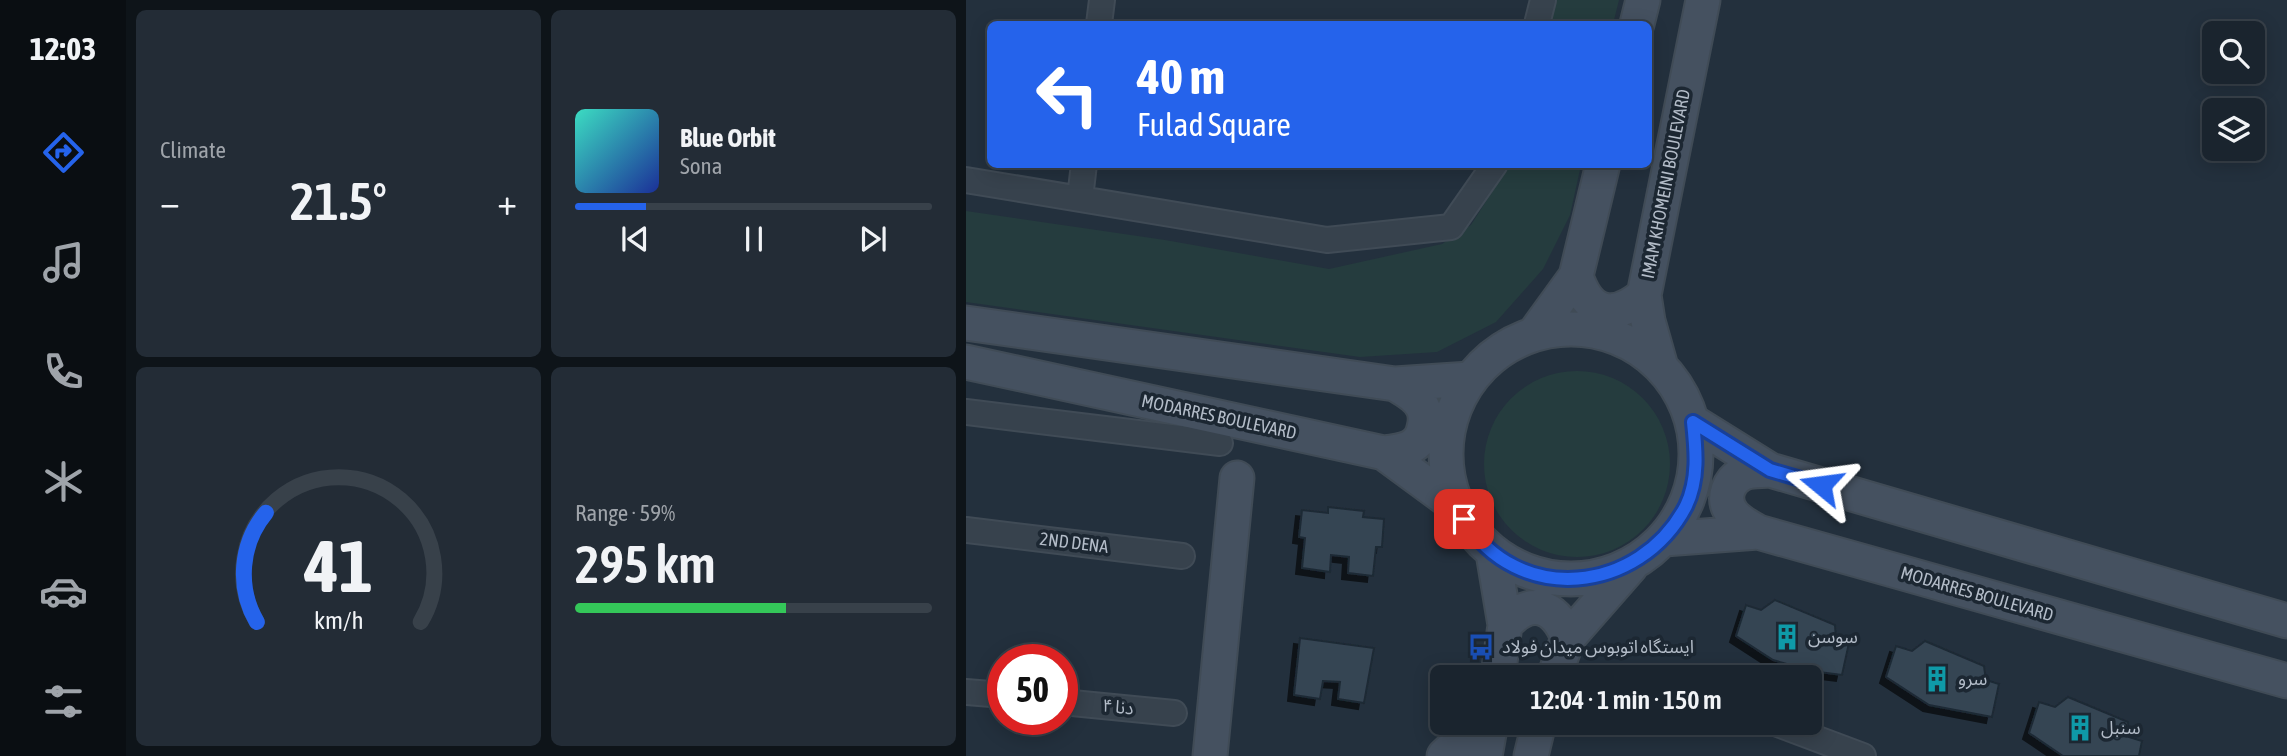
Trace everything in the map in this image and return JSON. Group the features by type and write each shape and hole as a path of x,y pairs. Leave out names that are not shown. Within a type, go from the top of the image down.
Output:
{"main road":[{"path":"1638,21 1643,0"},
{"name":"IMAM KHOMEINI BOULEVARD","path":"1661,367 1644,295 1703,0"},
{"path":"1534,334 1576,276 1602,168"},
{"path":"1576,276 1582,295 1589,303 1603,310 1620,310 1644,295"},
{"path":"966,323 1395,384 1470,379"},
{"path":"1559,665 1567,638 1633,563 1664,539 1687,504 1697,464 1693,422 1681,393 1661,367 1634,345 1602,332 1568,328 1534,334 1498,351 1470,379 1453,408 1445,440 1446,474 1456,506 1472,532 1493,553 1528,571 1547,577 1576,580 1606,575 1633,563"},
{"name":"MODARRES BOULEVARD","path":"967,368 1384,453 1456,506"},
{"path":"1384,453 1404,451 1417,443 1425,425 1426,417 1422,405 1412,394 1395,384"},
{"path":"1693,422 1770,470 2287,621"},
{"path":"1758,532 1742,523 1728,510 1726,497 1730,483 1742,473 1770,470"},
{"path":"1210,756 1237,478"},
{"name":"MODARRES BOULEVARD","path":"1664,539 1758,532 2287,681"},
{"path":"1493,553 1505,625 1500,665"},
{"path":"1505,625 1515,614 1528,608 1541,608 1552,612 1562,624 1567,638"},
{"path":"1444,756 1466,735"},
{"path":"1485,756 1489,735"}],"street":[{"path":"1099,21 1102,0"},
{"path":"1538,21 1543,0"},
{"path":"1080,198 1084,168"},
{"path":"966,180 1327,240 1451,227 1492,168"},
{"path":"966,412 1220,443"},
{"name":"2ND DENA","path":"966,530 1182,556"},
{"path":"966,692 987,694"},
{"name":"دنا ۴","path":"1078,704 1174,713"},
{"path":"1807,735 1863,756"}],"green space":[{"path":"1556,0 1619,0 1614,21 1551,21"},
{"path":"1507,168 1580,168 1570,215 1543,269 1496,322 1437,352 1360,357 966,302 966,211 1165,240 1329,269 1442,244 1471,225"},
{"path":"1577,371 1595,372 1613,378 1629,386 1643,398 1655,412 1663,428 1669,446 1669,482 1663,500 1655,516 1643,530 1629,542 1613,550 1595,556 1577,557 1559,556 1541,550 1525,542 1511,530 1499,516 1491,500 1485,482 1484,464 1485,446 1491,428 1499,412 1511,398 1525,386 1541,378 1559,372"}],"building":[{"path":"1328,507 1364,511 1363,517 1384,519 1382,547 1376,547 1373,576 1348,573 1349,557 1331,555 1330,572 1302,568 1305,538 1299,537 1302,510 1328,513"},
{"name":"سوسن","path":"1775,600 1835,625 1836,639 1849,643 1842,675 1822,672 1822,665 1790,665 1773,660 1736,636 1746,605 1761,610"},
{"path":"1300,638 1374,648 1364,703 1338,699 1340,682 1323,681 1320,699 1294,695"},
{"name":"سرو","path":"1925,641 1984,666 1986,680 1999,684 1992,717 1929,705 1886,677 1896,646 1912,651"},
{"name":"سنبل","path":"2068,697 2128,722 2129,737 2142,741 2139,756 2063,756 2029,733 2039,702 2055,707"}],"place":[{"name":"سوسن","path":"1787,637"},
{"name":"ایستگاه اتوبوس میدان فولاد","path":"1481,647"},
{"name":"سرو","path":"1937,679"},
{"name":"سنبل","path":"2080,728"}],"route":[{"path":"1464,519 1472,532 1493,553 1518,568 1547,577 1576,580 1606,575 1633,563 1664,539 1687,504 1697,464 1693,422 1770,470 1821,485"}]}
